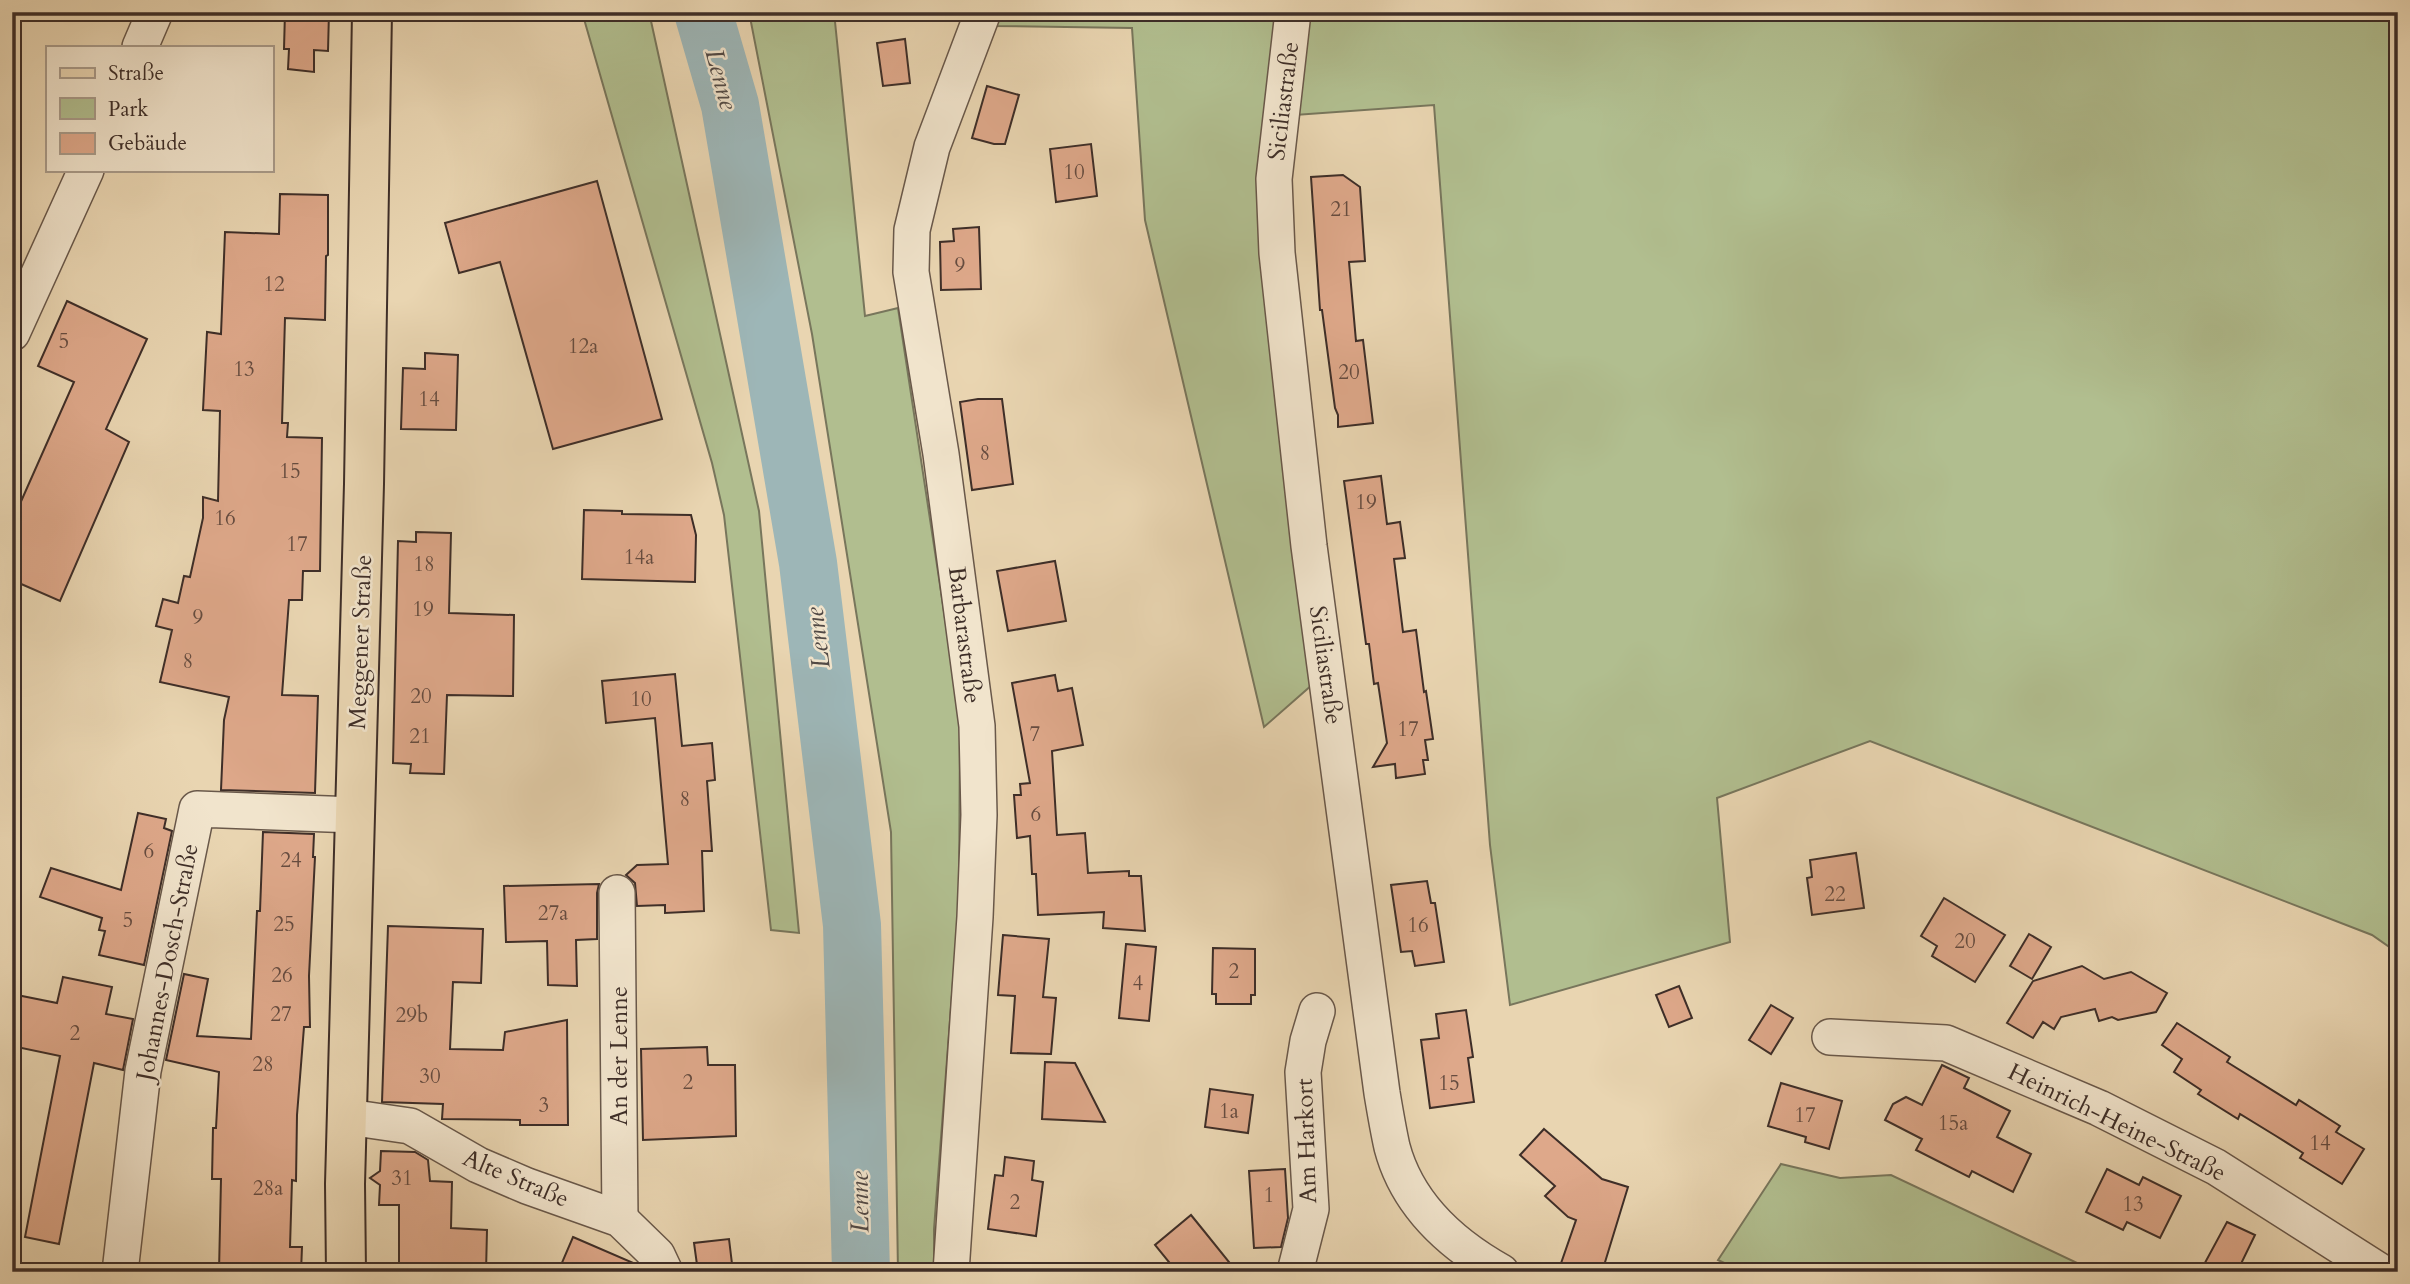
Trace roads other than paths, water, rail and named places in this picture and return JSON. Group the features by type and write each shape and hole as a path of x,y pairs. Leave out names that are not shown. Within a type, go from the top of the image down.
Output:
{"main road":[{"name":"Meggener Straße","path":"346,1272 365,468 372,12"}],"street":[{"path":"140,46 155,12"},
{"name":"Barbarastraße","path":"951,1272 976,891 979,815 977,726 941,454 911,272 912,230 932,147 983,12"},
{"name":"Siciliastraße","path":"1293,12 1274,179 1276,253 1310,546 1382,1093 1392,1146 1403,1175 1418,1201 1469,1254 1501,1272"},
{"path":"12,333 85,172"},
{"name":"Johannes-Dosch-Straße","path":"120,1272 143,1071 197,809 355,815"},
{"name":"An der Lenne","path":"618,893 620,1219"},
{"name":"Am Harkort","path":"1295,1272 1311,1209 1303,1072 1317,1011"},
{"name":"Heinrich-Heine-Straße","path":"1829,1037 1946,1043 2099,1108 2216,1167 2381,1272"},
{"name":"Alte Straße","path":"348,1117 410,1126 478,1165 527,1186 620,1219 657,1255 665,1272"}],"waterway":[{"name":"Lenne","path":"703,12 730,105 808,563 852,925 861,1272"}]}
